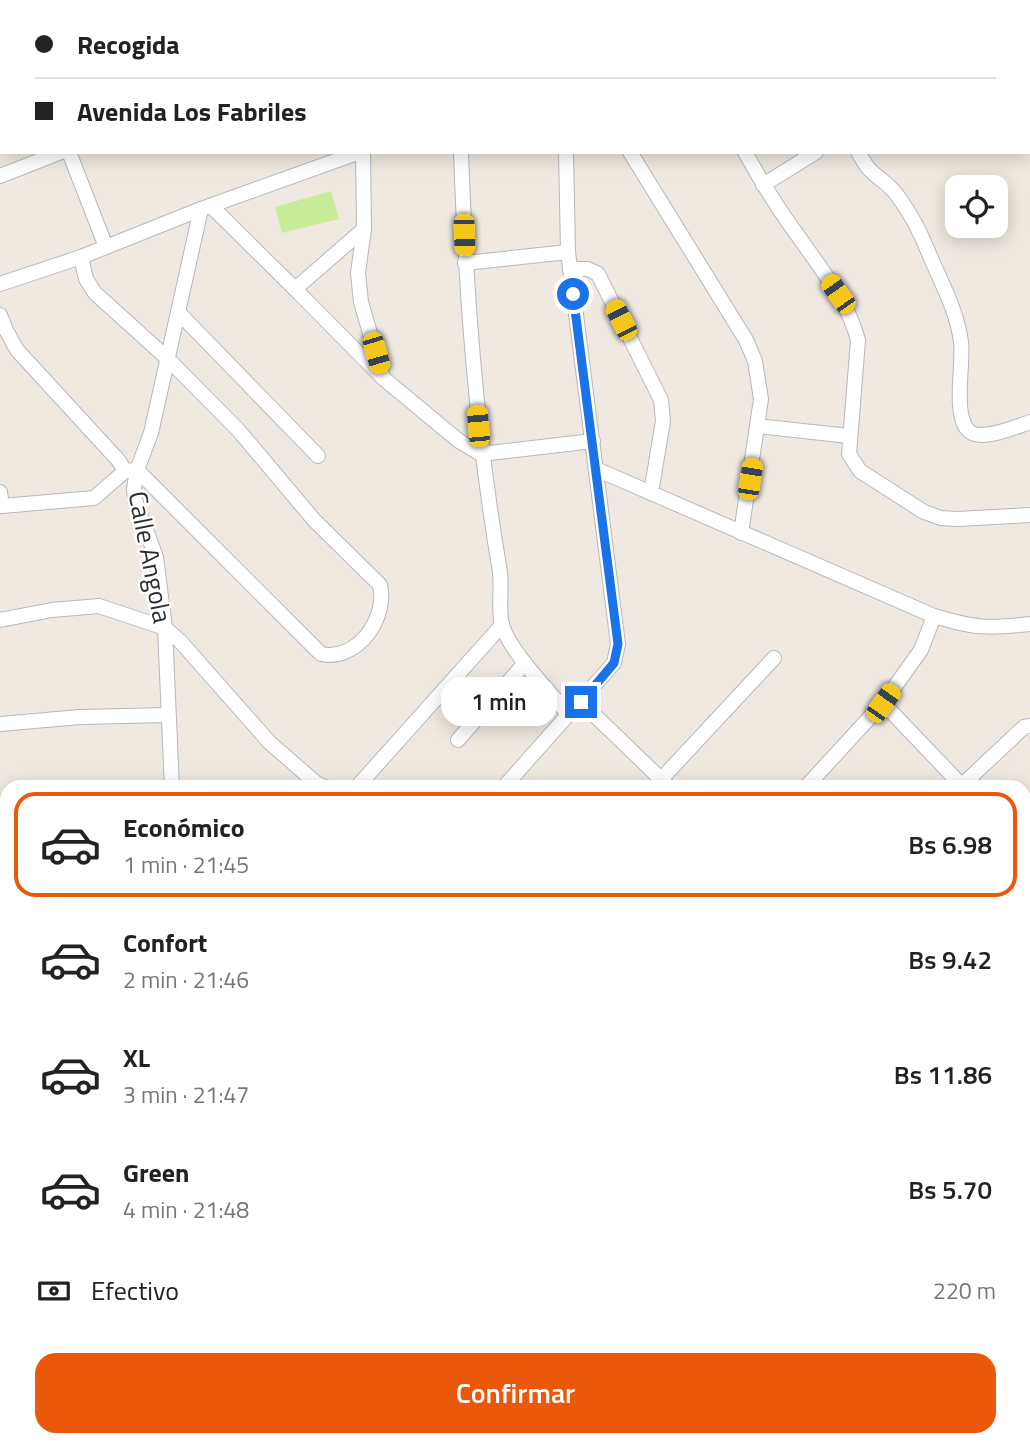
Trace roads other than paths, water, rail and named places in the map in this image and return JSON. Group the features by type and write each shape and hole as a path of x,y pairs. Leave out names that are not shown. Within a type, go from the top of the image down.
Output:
{"street":[{"path":"0,176 56,154"},
{"path":"70,154 106,247"},
{"path":"0,284 81,257 355,154"},
{"path":"361,154 364,229 358,273 361,302 383,378"},
{"path":"461,154 465,263 481,454 500,576 502,625 525,663 569,715"},
{"path":"510,780 614,663 618,644 568,252 566,154"},
{"path":"631,154 746,340 755,361 761,399 741,533"},
{"path":"746,154 763,185 838,294 853,324 858,340 849,454 860,471 924,512 941,518 1030,515"},
{"path":"763,185 813,154"},
{"path":"859,154 869,169 895,192 916,223 941,278 955,315 961,343 960,403 963,424 977,436 995,434 1030,422"},
{"path":"206,208 295,289 383,378 459,441 481,454 593,441"},
{"name":"Calle Angola","path":"172,780 165,628 156,557 135,500 131,471 151,433 206,208"},
{"path":"295,289 364,229"},
{"path":"465,263 568,252"},
{"path":"0,315 18,349 119,461 321,654 335,657 348,653 378,618 383,598 380,585 314,520 240,432 168,359 95,293 86,279 81,257"},
{"path":"570,269 588,269 598,274 661,400 663,421 651,493"},
{"path":"179,313 318,456"},
{"path":"758,426 849,436"},
{"path":"596,469 934,617 971,627 995,628 1030,624"},
{"path":"1,502 94,498 131,471"},
{"path":"0,620 52,610 99,606 165,628 180,641 269,742 313,780"},
{"path":"812,780 883,703 921,650 934,617"},
{"path":"363,780 502,625"},
{"path":"665,780 775,658"},
{"path":"458,740 525,663"},
{"path":"581,702 656,780"},
{"path":"883,703 954,780"},
{"path":"0,724 80,717 168,715"},
{"path":"968,780 1024,727 1030,726"}]}
